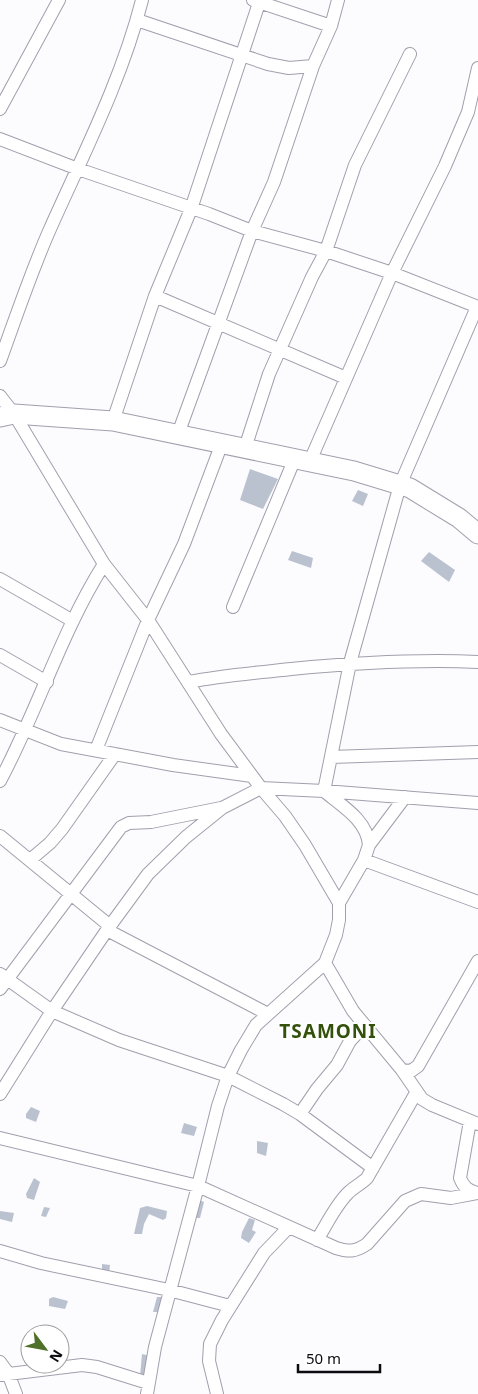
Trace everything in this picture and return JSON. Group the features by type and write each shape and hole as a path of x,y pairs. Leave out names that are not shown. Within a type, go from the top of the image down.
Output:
{"main road":[{"path":"7,416 113,421 354,471 410,488 459,518 478,534"}],"street":[{"path":"0,109 60,0"},
{"path":"0,361 49,230 78,170 120,69 142,0"},
{"path":"178,434 252,231 274,182 313,66 331,26 338,0"},
{"path":"113,421 156,296 190,208 241,56 256,2 331,26"},
{"path":"137,20 268,64 289,68 313,66"},
{"path":"245,448 269,374 312,277 326,251 355,165 410,54"},
{"path":"233,607 302,460 346,378 392,273 445,166 468,112 478,68"},
{"path":"0,139 78,170 252,231 326,251 392,273 477,307 400,485 350,663 324,791"},
{"path":"156,296 346,378"},
{"path":"0,396 7,416 104,564 148,620 221,734 261,788 285,816 305,845 339,903"},
{"path":"96,750 148,620 184,544 222,443"},
{"path":"0,781 47,682 73,621 87,592 104,564"},
{"path":"0,579 73,621"},
{"path":"0,655 47,682"},
{"path":"189,682 217,677 350,663 433,660 478,662"},
{"path":"0,720 61,744 173,766 252,776"},
{"path":"331,757 478,752"},
{"path":"30,860 50,843 62,829 115,754"},
{"path":"0,1094 52,1011 108,928 148,874 186,837 222,808 261,788 478,803"},
{"path":"324,791 362,823 368,835 369,845"},
{"path":"4,1374 82,1365 97,1367 148,1388 154,1347 218,1106 228,1076 256,1025 294,993 325,963 336,935 339,920 339,903 364,860 369,845 405,797"},
{"path":"222,808 151,822 125,825 2,981 52,1011 119,1040 228,1076 300,1114 373,1168"},
{"path":"1,839 30,860 108,928 268,1014"},
{"path":"364,860 478,902"},
{"path":"402,1070 411,1071 418,1066 478,961"},
{"path":"325,963 354,1011 402,1070 422,1099 474,1122 460,1178 467,1190 477,1193"},
{"path":"300,1114 337,1065 350,1041 365,1025"},
{"path":"317,1240 342,1200 367,1178 416,1092"},
{"path":"0,1138 198,1186 317,1240 350,1252 367,1244 405,1201 420,1194 432,1194 451,1198 477,1193"},
{"path":"217,1394 209,1360 210,1344 230,1306 264,1253 289,1227"},
{"path":"0,1251 41,1263 169,1290 230,1306"},
{"path":"0,1362 4,1374 16,1394"}],"building":[{"path":"250,469 278,479 263,509 240,500"},
{"path":"358,490 368,494 363,506 352,501"},
{"path":"292,551 313,558 311,568 288,560"},
{"path":"429,552 455,570 449,582 421,561"},
{"path":"31,1107 40,1111 36,1122 26,1118 26,1114"},
{"path":"184,1123 197,1127 194,1136 181,1133"},
{"path":"257,1141 268,1143 266,1156 257,1153"},
{"path":"34,1178 40,1182 34,1200 27,1198 26,1194"},
{"path":"197,1199 204,1202 200,1218 194,1218"},
{"path":"147,1206 167,1211 166,1218 163,1220 149,1214 142,1234 134,1234 140,1208"},
{"path":"44,1207 50,1208 46,1217 41,1216"},
{"path":"0,1211 14,1213 12,1222 0,1219"},
{"path":"249,1218 255,1220 252,1230 256,1232 249,1243 241,1238"},
{"path":"102,1264 110,1265 109,1274 102,1274"},
{"path":"53,1297 68,1301 65,1309 49,1306 49,1299"},
{"path":"157,1297 163,1297 161,1312 153,1312"},
{"path":"142,1354 151,1356 146,1379 140,1376"}],"district":[{"name":"TSAMONI","path":"328,1031"}]}
